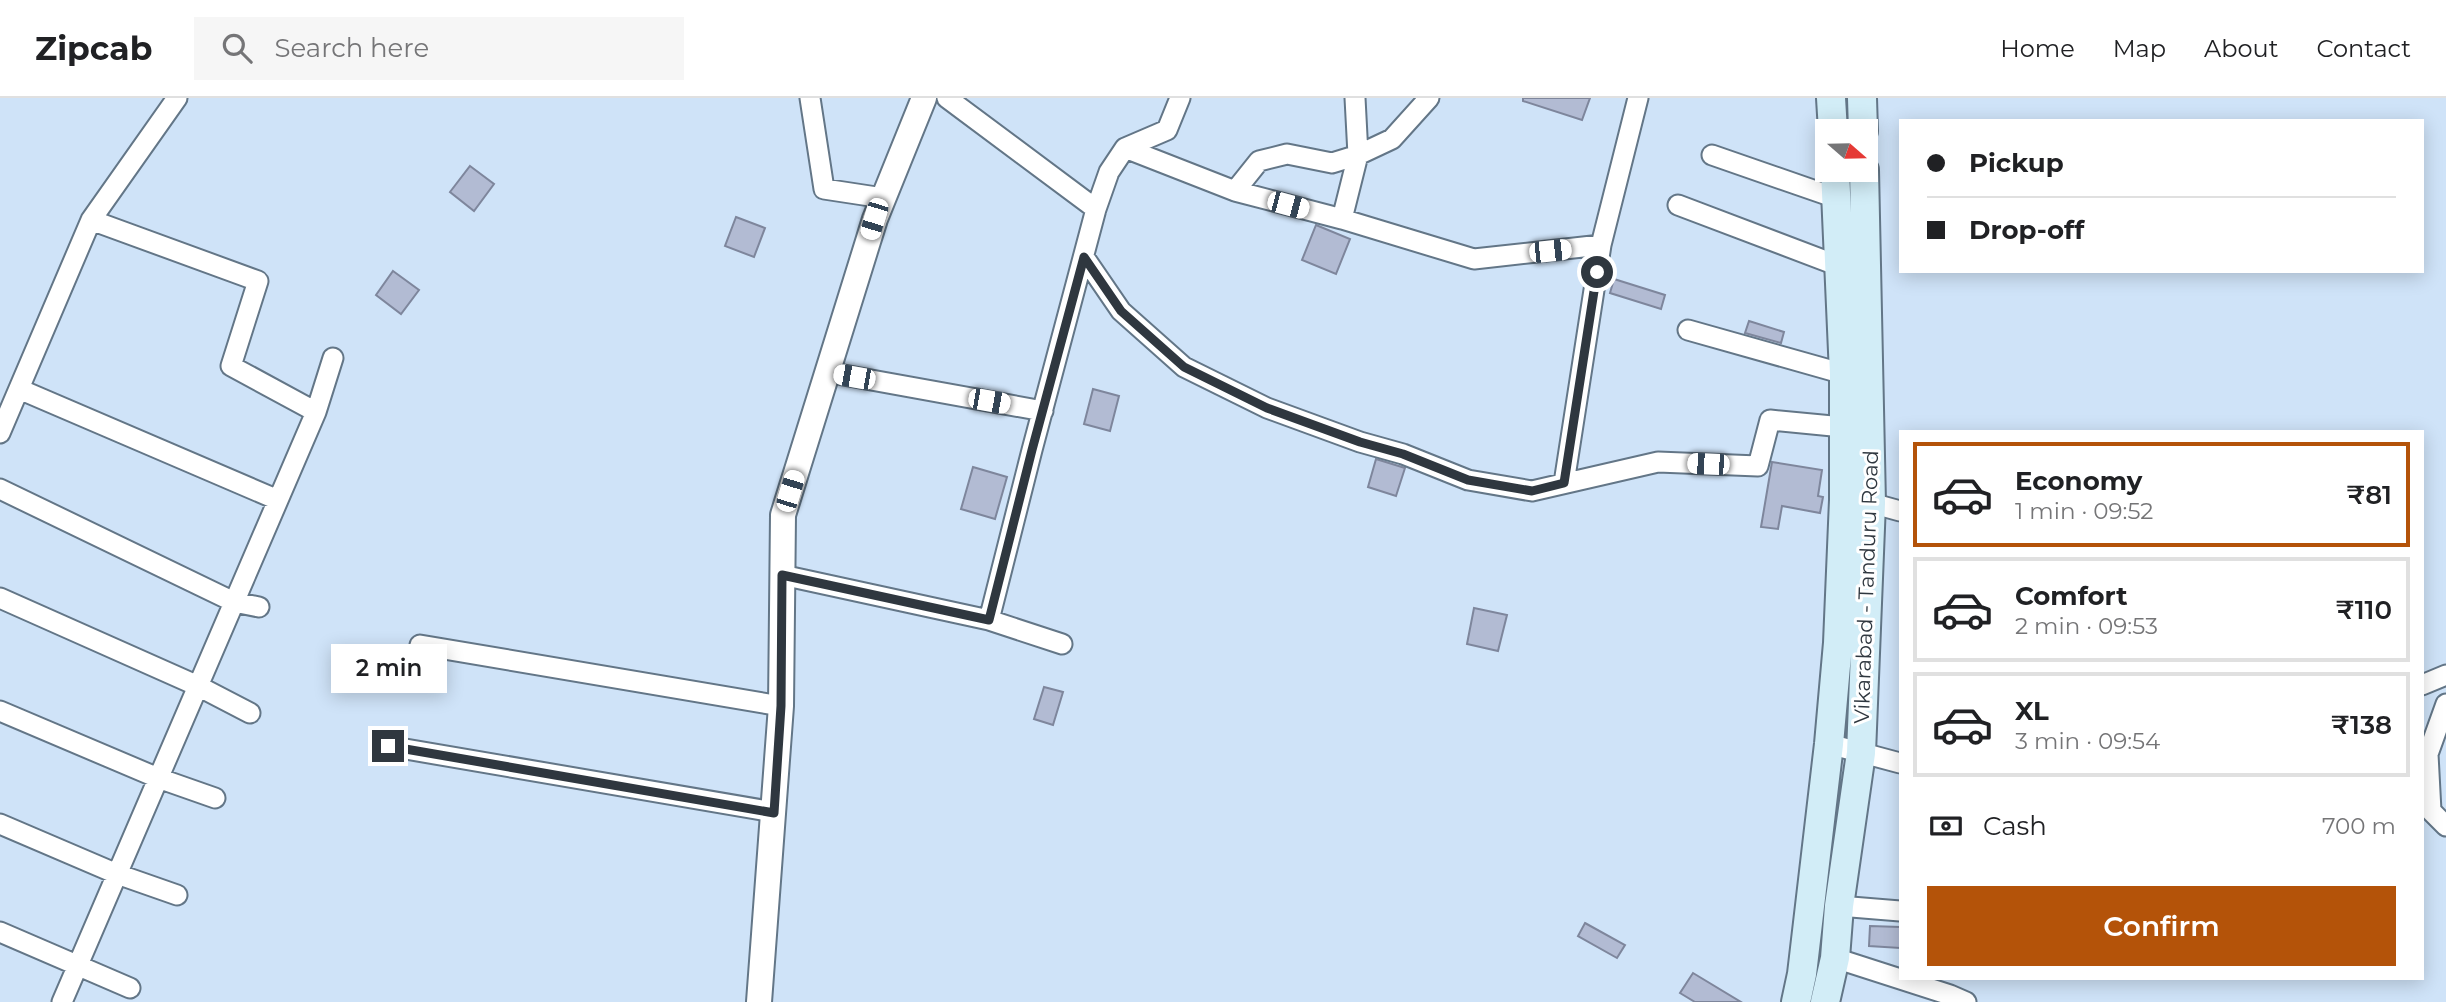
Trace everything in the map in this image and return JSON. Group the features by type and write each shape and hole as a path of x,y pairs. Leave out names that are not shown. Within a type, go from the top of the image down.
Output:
{"main road":[{"path":"1831,98 1832,119"},
{"path":"1862,98 1863,119"},
{"name":"Vikarabad - Tanduru Road","path":"1797,1002 1829,744 1838,643 1844,513 1844,374 1835,182"},
{"name":"Vikarabad - Tanduru Road","path":"1825,1002 1835,958 1839,906 1861,753 1871,503 1864,182"}],"street":[{"path":"0,433 92,220 177,98"},
{"path":"810,98 824,189 883,198"},
{"path":"759,1002 781,706 783,515 874,219 924,98"},
{"path":"947,98 1096,209"},
{"path":"989,620 1096,209 1109,172 1125,148 1167,130 1180,98"},
{"path":"1342,219 1358,155 1355,98"},
{"path":"1235,191 1259,161 1287,154 1332,163 1358,155 1392,139 1429,98"},
{"path":"1564,483 1601,245 1637,98"},
{"path":"1125,148 1235,191 1342,219 1474,259 1601,245"},
{"path":"1712,155 1836,198"},
{"path":"1678,205 1839,266"},
{"path":"92,220 258,281 231,366 316,412"},
{"path":"1084,257 1121,311 1184,367 1267,408 1360,442 1403,454 1468,480 1532,491 1658,462 1758,467 1770,420 1843,427"},
{"path":"1688,331 1844,374"},
{"path":"62,1002 316,412 333,358"},
{"path":"827,372 1043,411"},
{"path":"19,388 278,500"},
{"path":"0,489 234,602 259,607"},
{"path":"1871,503 1899,511"},
{"path":"782,575 989,620 1062,644"},
{"path":"0,598 198,686 250,713"},
{"path":"420,645 781,706"},
{"path":"2424,684 2446,676"},
{"path":"2446,704 2428,754 2431,811 2446,826"},
{"path":"0,711 158,778 215,798"},
{"path":"1829,744 1899,763"},
{"path":"388,746 774,813"},
{"path":"0,824 117,874 177,895"},
{"path":"1839,906 1899,911"},
{"path":"0,932 130,988"},
{"path":"1835,958 1899,979"},
{"path":"1903,980 1966,1002"}],"building":[{"path":"1523,98 1590,98 1582,120 1523,101"},
{"path":"470,166 494,184 474,211 450,192"},
{"path":"736,217 765,228 754,257 725,246"},
{"path":"1316,225 1350,239 1336,274 1302,260"},
{"path":"393,271 419,290 401,314 376,295"},
{"path":"1614,279 1665,295 1661,309 1610,293"},
{"path":"1749,321 1784,332 1781,343 1745,333"},
{"path":"1093,389 1119,396 1110,431 1084,424"},
{"path":"1376,459 1405,468 1396,496 1368,487"},
{"path":"1772,462 1822,470 1818,496 1823,497 1820,513 1782,506 1778,529 1761,527"},
{"path":"973,467 1007,477 995,519 961,509"},
{"path":"1474,608 1507,615 1498,651 1467,644"},
{"path":"1044,687 1063,692 1053,725 1034,719"},
{"path":"1585,923 1625,945 1617,958 1578,936"},
{"path":"1870,926 1899,927 1899,948 1869,946"},
{"path":"1693,973 1741,1002 1695,1002 1680,993"}],"route":[{"path":"388,746 774,813 781,706 782,575 989,620 1084,257 1121,311 1184,367 1267,408 1360,442 1403,454 1468,480 1532,491 1564,483 1597,272"}]}
